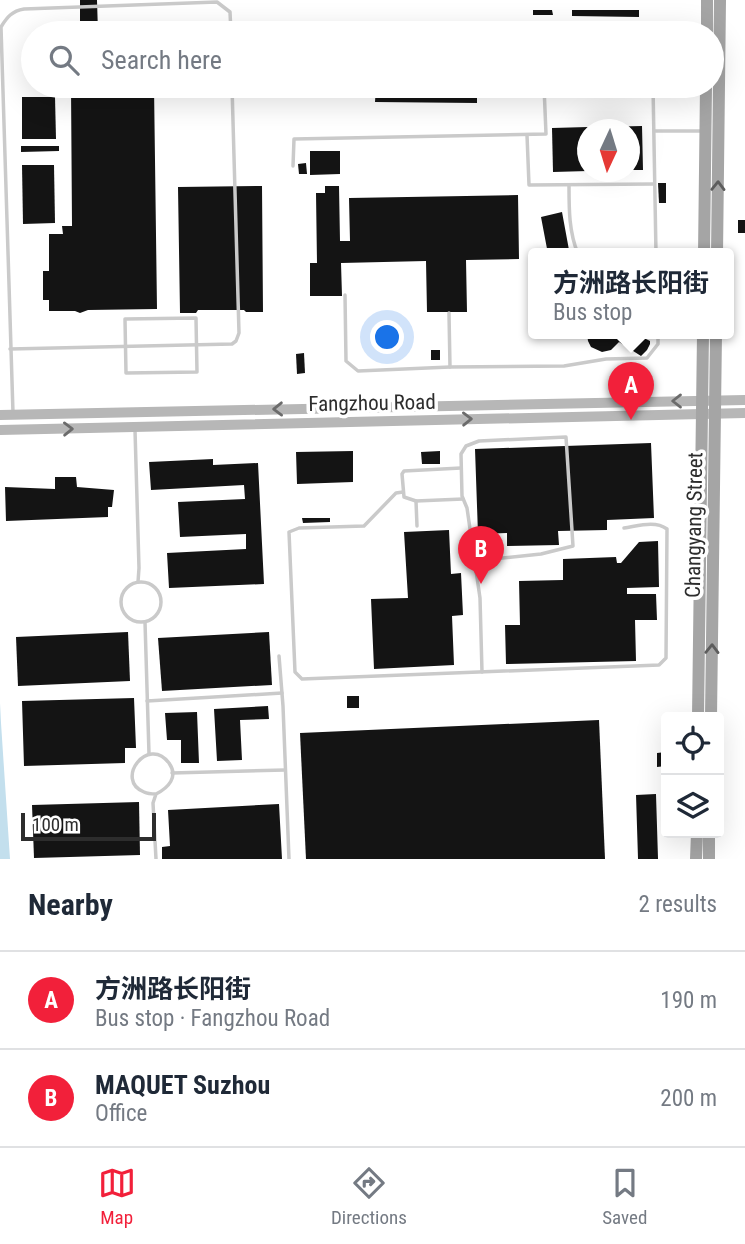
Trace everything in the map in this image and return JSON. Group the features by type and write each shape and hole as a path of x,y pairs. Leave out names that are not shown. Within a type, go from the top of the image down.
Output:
{"main road":[{"path":"707,0 707,21"},
{"path":"720,0 720,21"},
{"path":"704,248 706,98"},
{"path":"717,248 719,98"},
{"name":"Changyang Street","path":"698,712 706,405 703,339"},
{"name":"Changyang Street","path":"706,405 715,339"},
{"name":"Fangzhou Road","path":"0,430 135,428 706,405 745,400"},
{"name":"Changyang Street","path":"706,405 716,414 711,712"},
{"name":"Fangzhou Road","path":"0,415 706,405"},
{"path":"716,414 745,413"},
{"path":"696,859 697,838"},
{"path":"709,838 709,859"}],"lane":[{"path":"13,415 1,27 13,12 24,9 217,2 230,12 230,21"},
{"path":"10,349 232,344 238,337 232,98"},
{"path":"293,166 294,139 546,134 544,98"},
{"path":"654,98 656,248"},
{"path":"655,131 706,131"},
{"path":"527,134 528,185 654,184"},
{"path":"569,186 569,211 576,248"},
{"path":"345,295 346,361 358,371 564,366 606,359 647,358 658,344 658,339"},
{"path":"450,313 450,367"},
{"path":"196,318 197,345 197,372 126,373 125,319 196,318"},
{"path":"135,428 138,582"},
{"path":"474,561 541,554 573,546 566,437 480,441 466,446 461,454 463,499 467,508 474,561 480,598 482,672"},
{"path":"461,468 404,471 403,492 404,497 416,502 463,499"},
{"path":"403,492 396,493 364,526 299,528 289,532 295,672 302,679 659,665 666,658 667,529 662,525 648,524 624,528"},
{"path":"416,502 416,526"},
{"path":"138,582 150,584 160,593 162,605 156,616 145,622 132,620 123,611 121,599 127,588 138,582"},
{"path":"145,622 149,754"},
{"path":"279,656 289,859"},
{"path":"147,701 282,693"},
{"path":"149,754 161,756 170,765 172,773 167,788 156,794 143,792 134,784 132,771 138,760 149,754"},
{"path":"172,773 285,770"},
{"path":"156,794 153,803 156,859"}],"water":[{"path":"0,703 1,723 10,859 0,859"}],"building":[{"path":"80,0 97,0 98,21 80,21"},
{"path":"533,10 552,10 553,15 533,15"},
{"path":"572,10 639,10 639,17 572,16"},
{"path":"22,98 55,98 56,139 22,139"},
{"path":"71,98 154,98 157,309 88,310 80,313 49,311 49,300 43,300 43,271 49,271 49,234 63,234 62,226 72,226"},
{"path":"375,98 477,98 477,103 375,102"},
{"path":"642,126 643,170 640,170"},
{"path":"577,127 577,171 553,172 552,128"},
{"path":"21,146 59,146 59,151 21,152"},
{"path":"310,151 340,151 340,174 310,175"},
{"path":"306,163 307,174 299,174 298,164"},
{"path":"22,165 54,165 55,223 23,224"},
{"path":"658,183 666,183 666,203 659,203"},
{"path":"262,186 263,312 198,310 196,313 180,313 178,187"},
{"path":"325,186 339,186 340,241 350,241 349,198 518,195 519,259 466,260 467,312 427,312 426,261 341,263 342,296 310,296 310,263 317,263 316,193 325,193"},
{"path":"562,212 569,248 547,248 541,217"},
{"path":"738,220 745,220 745,233 738,233"},
{"path":"646,339 650,344 641,356 619,342 611,350 602,352 591,347 588,341"},
{"path":"431,350 440,350 440,360 431,360"},
{"path":"304,353 305,373 297,374 296,354"},
{"path":"651,443 654,518 607,520 607,530 558,531 559,545 507,546 507,533 478,534 475,449"},
{"path":"353,451 353,482 297,484 296,452"},
{"path":"440,451 440,464 422,464 421,452"},
{"path":"213,459 213,465 258,463 264,584 169,588 167,553 246,549 246,534 180,537 178,502 245,499 244,485 151,490 149,462"},
{"path":"55,477 76,477 77,487 114,490 112,507 108,507 108,517 6,521 5,487 55,489"},
{"path":"302,518 330,518 330,522 303,523"},
{"path":"449,530 451,574 461,573 463,615 452,616 454,665 374,669 371,599 408,598 404,532"},
{"path":"658,541 659,587 627,588 627,594 656,594 657,620 635,620 636,661 506,664 505,625 520,625 519,581 563,580 563,559 616,557 617,563 621,563 639,542"},
{"path":"128,632 130,681 18,686 16,637"},
{"path":"269,632 272,685 162,691 158,638"},
{"path":"347,696 359,696 359,708 347,708"},
{"path":"134,698 136,748 125,748 125,763 24,766 22,701"},
{"path":"268,706 269,719 240,720 242,760 217,761 214,709"},
{"path":"197,712 199,763 181,763 181,740 167,740 165,713"},
{"path":"599,720 605,859 306,859 300,733"},
{"path":"657,753 661,753 661,767 657,767"},
{"path":"656,794 658,859 638,859 636,795"},
{"path":"139,802 140,855 34,858 32,805"},
{"path":"279,804 282,859 162,859 162,847 170,846 168,810"}],"place":[{"name":"方洲路长阳街","path":"631,420"},
{"name":"MAQUET Suzhou","path":"481,584"}]}
